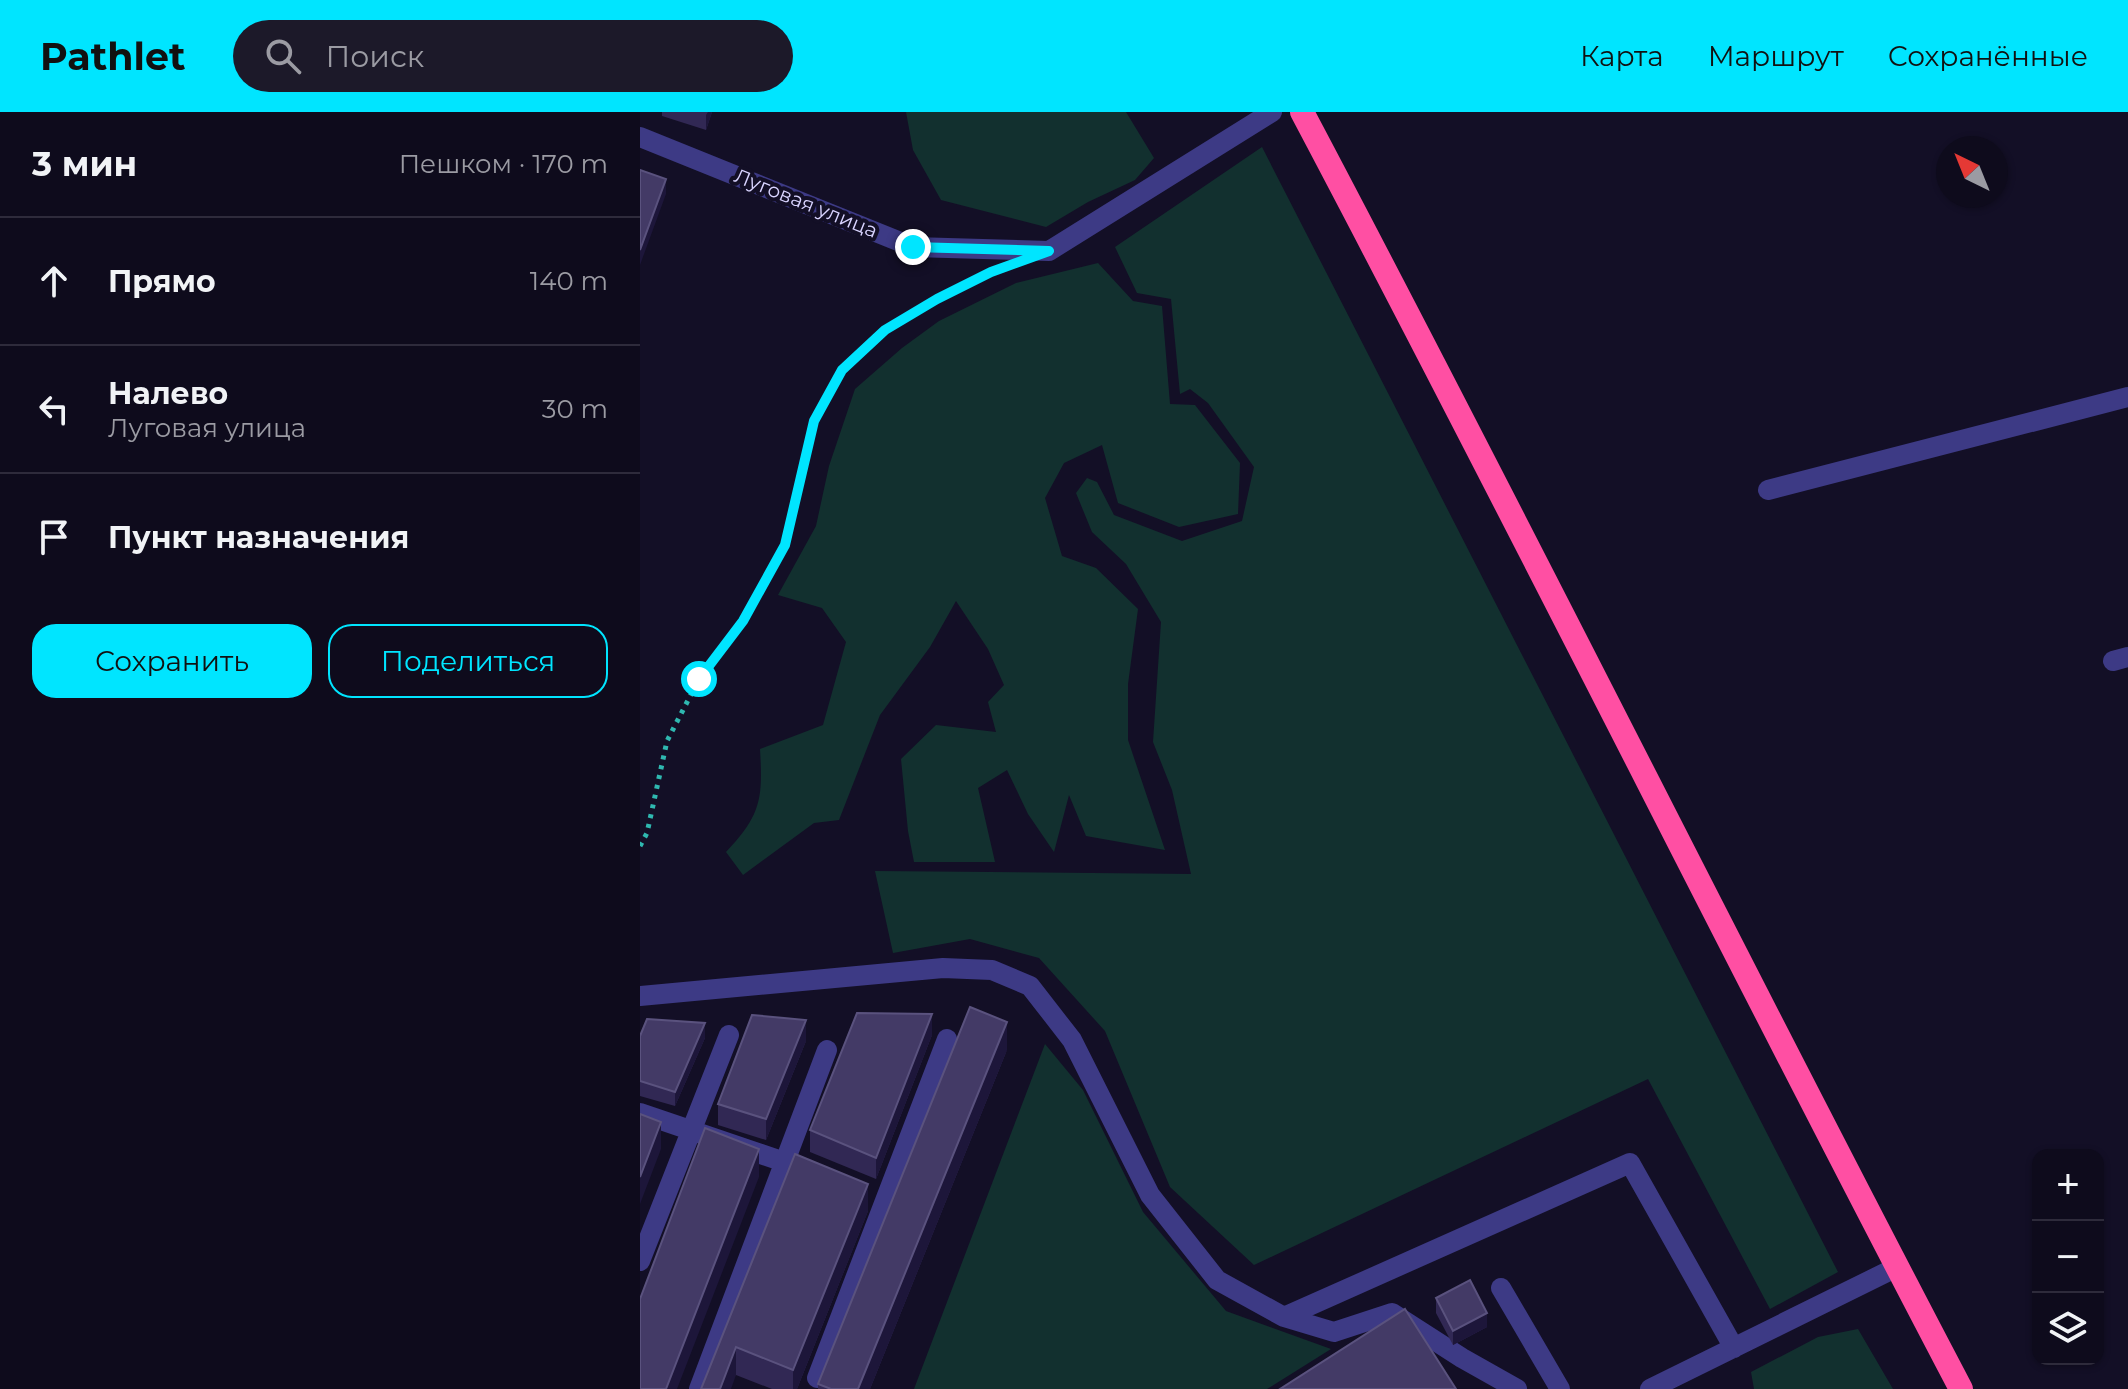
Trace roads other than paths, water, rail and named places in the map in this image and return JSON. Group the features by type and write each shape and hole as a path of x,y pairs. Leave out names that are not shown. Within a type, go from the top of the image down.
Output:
{"highway":[{"path":"1302,112 1961,1389"}],"street":[{"name":"Луговая улица","path":"640,137 913,247 1049,251 1272,112"},
{"path":"1768,490 2128,397"},
{"path":"640,996 943,968 992,970 1030,986 1072,1040 1150,1195 1217,1280 1284,1317 1334,1332 1392,1313 1517,1389"},
{"path":"640,1261 729,1035"},
{"path":"817,1378 880,1195 947,1039"},
{"path":"699,1389 827,1050"},
{"path":"640,1113 815,1173"},
{"path":"1284,1317 1630,1163 1734,1348"},
{"path":"1650,1389 1897,1267"},
{"path":"1501,1288 1560,1389"}]}
